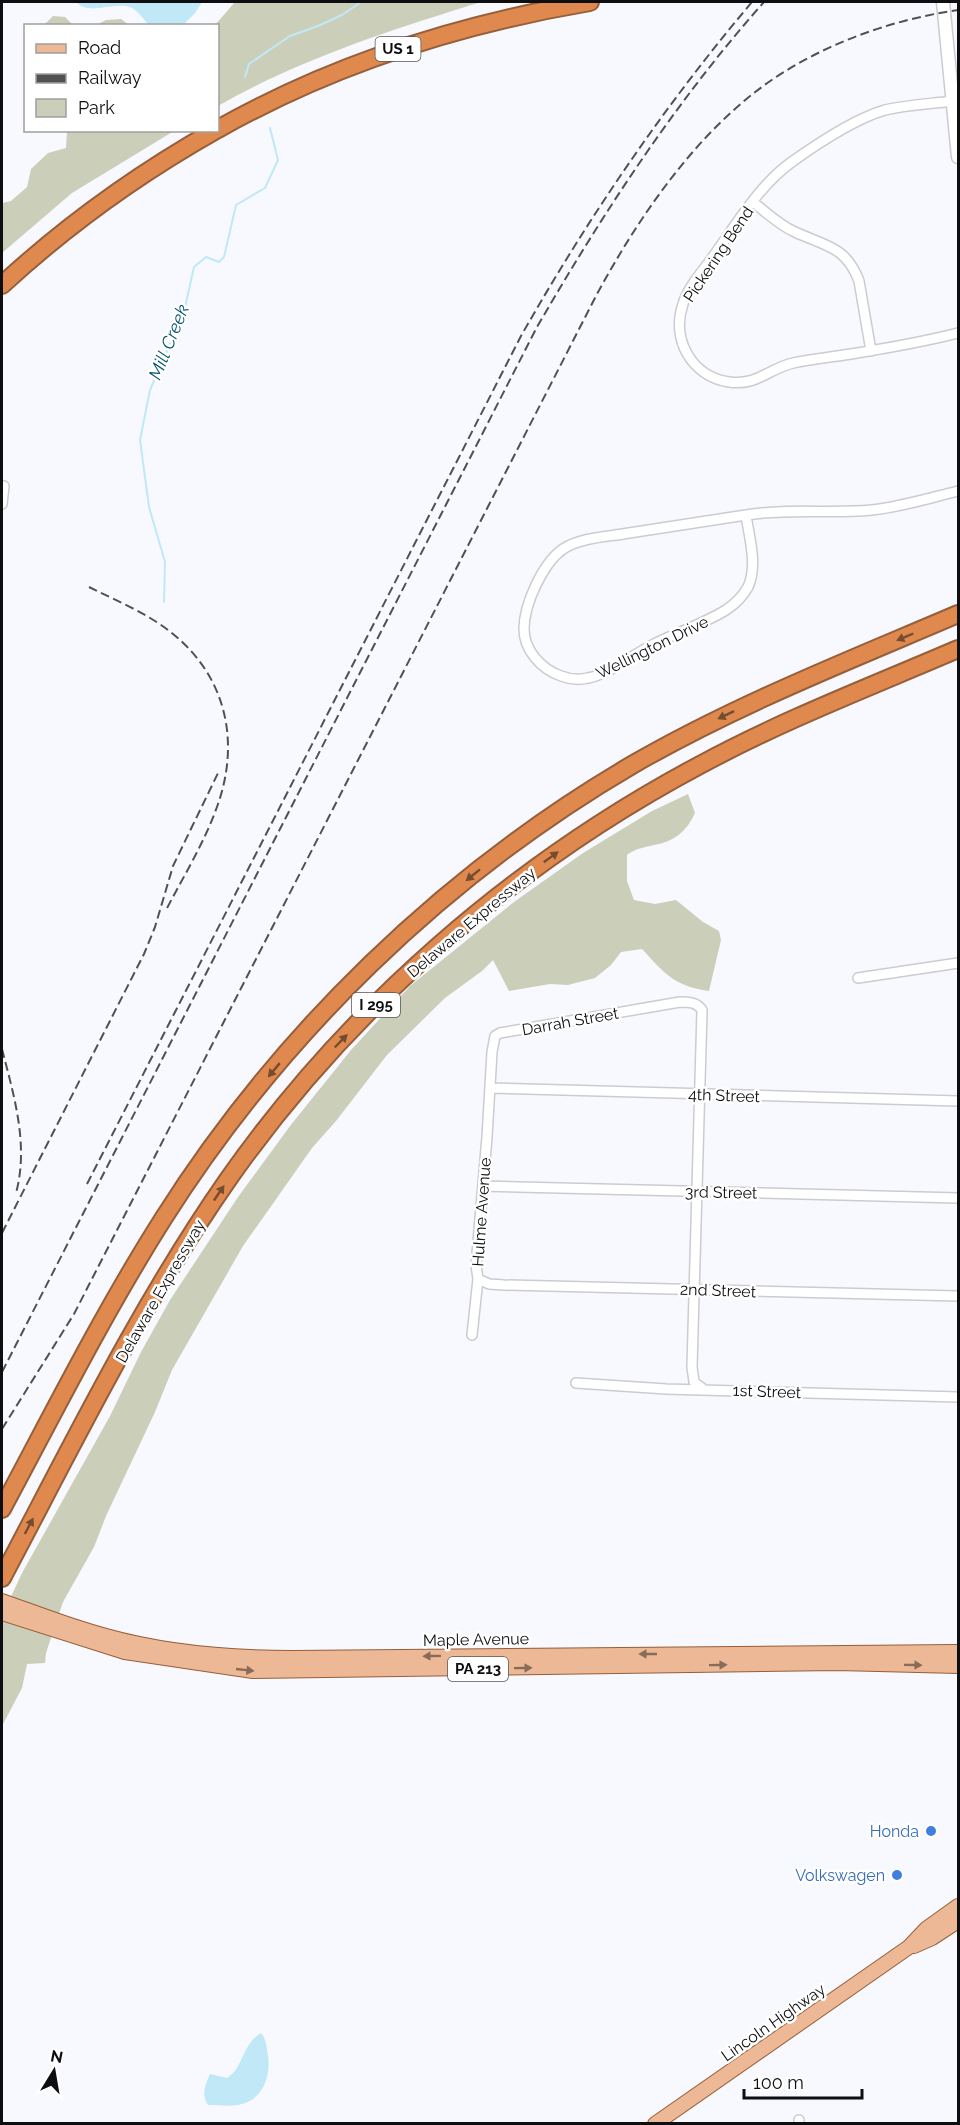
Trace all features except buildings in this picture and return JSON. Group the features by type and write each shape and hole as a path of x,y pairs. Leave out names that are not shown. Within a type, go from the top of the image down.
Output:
{"highway":[{"name":"US 1","path":"219,117 303,75 374,47 438,25 534,2"},
{"name":"US 1","path":"219,129 307,85 414,44 497,20 590,2"},
{"path":"2,272 56,225 102,190 192,132"},
{"name":"US 1","path":"2,285 39,252 108,199 156,166 214,132"},
{"name":"Delaware Expressway","path":"2,1509 124,1285 189,1180 247,1101 300,1039 397,940 477,872 525,835 634,765 743,707 958,614"},
{"name":"Delaware Expressway","path":"2,1578 146,1311 204,1216 252,1147 317,1067 387,993 445,940 517,882 613,815 740,744 958,649"}],"main road":[{"path":"943,2 958,157"},
{"name":"Maple Avenue","path":"5,1608 116,1639 172,1650 230,1657 958,1652"},
{"name":"Maple Avenue","path":"5,1608 125,1653 253,1671 828,1664 958,1666"},
{"name":"Lincoln Highway","path":"655,2124 909,1947 926,1929 958,1906"},
{"name":"Lincoln Highway","path":"909,1947 932,1938 958,1921"}],"street":[{"name":"Pickering Bend","path":"952,101 884,111 858,121 794,160 765,186 695,282 683,303 678,333 681,345 689,357 711,377 739,383 761,378 793,363 920,343 958,333"},
{"path":"753,202 784,226 827,243 844,255 859,281 871,351"},
{"path":"2,504 4,486"},
{"name":"Wellington Drive","path":"746,515 752,554 752,575 746,590 726,610 651,646 603,673 588,678 574,679 550,671 538,662 531,652 524,633 527,606 547,566 564,549 590,540 746,515 787,510 873,510 904,505 958,491"},
{"path":"858,978 958,963"},
{"name":"Darrah Street","path":"490,1088 494,1039 500,1033 680,1002 698,1005 702,1010 701,1095"},
{"name":"4th Street","path":"490,1088 958,1101"},
{"name":"Hulme Avenue","path":"472,1335 478,1279 476,1265 490,1088"},
{"path":"701,1095 692,1367 694,1382 702,1388"},
{"name":"3rd Street","path":"483,1186 958,1198"},
{"name":"2nd Street","path":"478,1279 489,1284 504,1285 958,1296"},
{"name":"1st Street","path":"576,1383 666,1389 702,1388 958,1396"}],"green space":[{"path":"235,2 481,2 346,47 281,74 219,105 219,24 216,24"},
{"path":"53,16 65,17 72,24 45,24"},
{"path":"121,19 128,24 98,24 106,20"},
{"path":"67,132 172,132 72,193 2,253 2,203 11,201 27,187 31,169 48,153 66,148"},
{"path":"688,794 695,813 688,825 679,835 668,841 627,855 627,881 634,900 655,904 676,900 703,922 719,931 721,940 709,991 687,986 671,978 642,949 621,952 611,965 595,978 568,985 550,984 509,991 493,960 445,998 387,1055 312,1148 243,1246 172,1370 94,1547 63,1602 46,1653 45,1663 27,1664 22,1688 2,1726 2,1616 22,1573 110,1416 141,1352 170,1300 238,1197 290,1126 351,1050 410,986 514,902 583,853 652,811"}],"water":[{"path":"76,2 202,2 184,24 148,24 135,10 125,6 88,8"},
{"path":"261,2033 266,2043 269,2063 267,2078 261,2091 256,2097 242,2104 208,2105 204,2093 210,2074 227,2078 232,2074 250,2043"}],"waterway":[{"name":"Mill Creek","path":"245,77 249,64 290,36 342,15 361,2"},
{"name":"Mill Creek","path":"164,602 165,562 149,507 140,440 150,390 184,312 194,267 206,257 219,262 224,257 236,205 265,188 278,160 270,128"}],"railway":[{"path":"87,1184 521,336 600,206 658,122 752,2"},
{"path":"2,1372 537,327 588,242 642,159 701,79 764,2"},
{"path":"2,1429 74,1314 596,296 653,202 701,143 727,117 754,93 784,72 804,60 868,32 913,19 958,10"},
{"path":"89,587 143,614 173,634 191,651 205,670 224,712 228,757 225,780 218,804 200,846 165,912"},
{"path":"2,1233 144,954 155,927 173,866 219,771"},
{"path":"2,1049 15,1103 20,1139 20,1175 16,1193"}],"place":[{"name":"Honda","path":"931,1831"},
{"name":"Volkswagen","path":"897,1875"}]}
